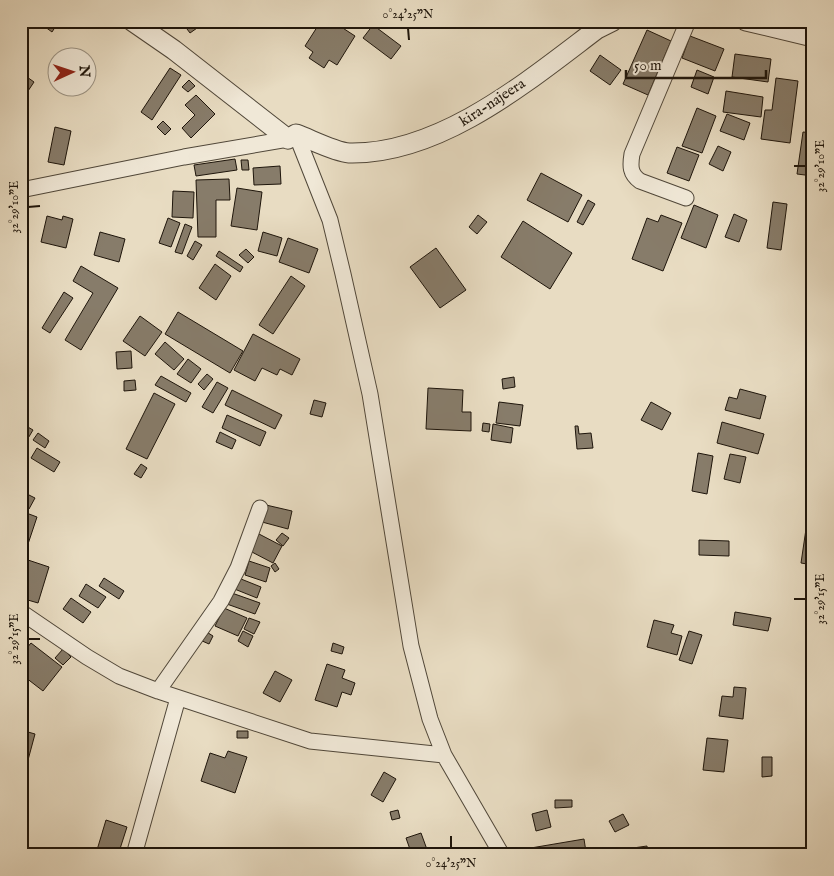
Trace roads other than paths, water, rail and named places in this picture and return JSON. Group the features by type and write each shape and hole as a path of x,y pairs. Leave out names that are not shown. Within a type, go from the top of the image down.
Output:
{"street":[{"name":"kira-najeera","path":"132,21 292,137 348,153 385,150 427,139 464,122 597,29 613,21"},
{"path":"686,198 640,181 634,177 630,164 632,154 688,21"},
{"path":"746,21 813,37"},
{"path":"21,190 292,137 330,220 370,394 411,646 430,719 444,755 502,855"},
{"path":"158,692 221,601 238,568 260,508"},
{"path":"21,612 87,657 119,676 158,692 310,740 444,755"},
{"path":"134,855 178,698"}]}
